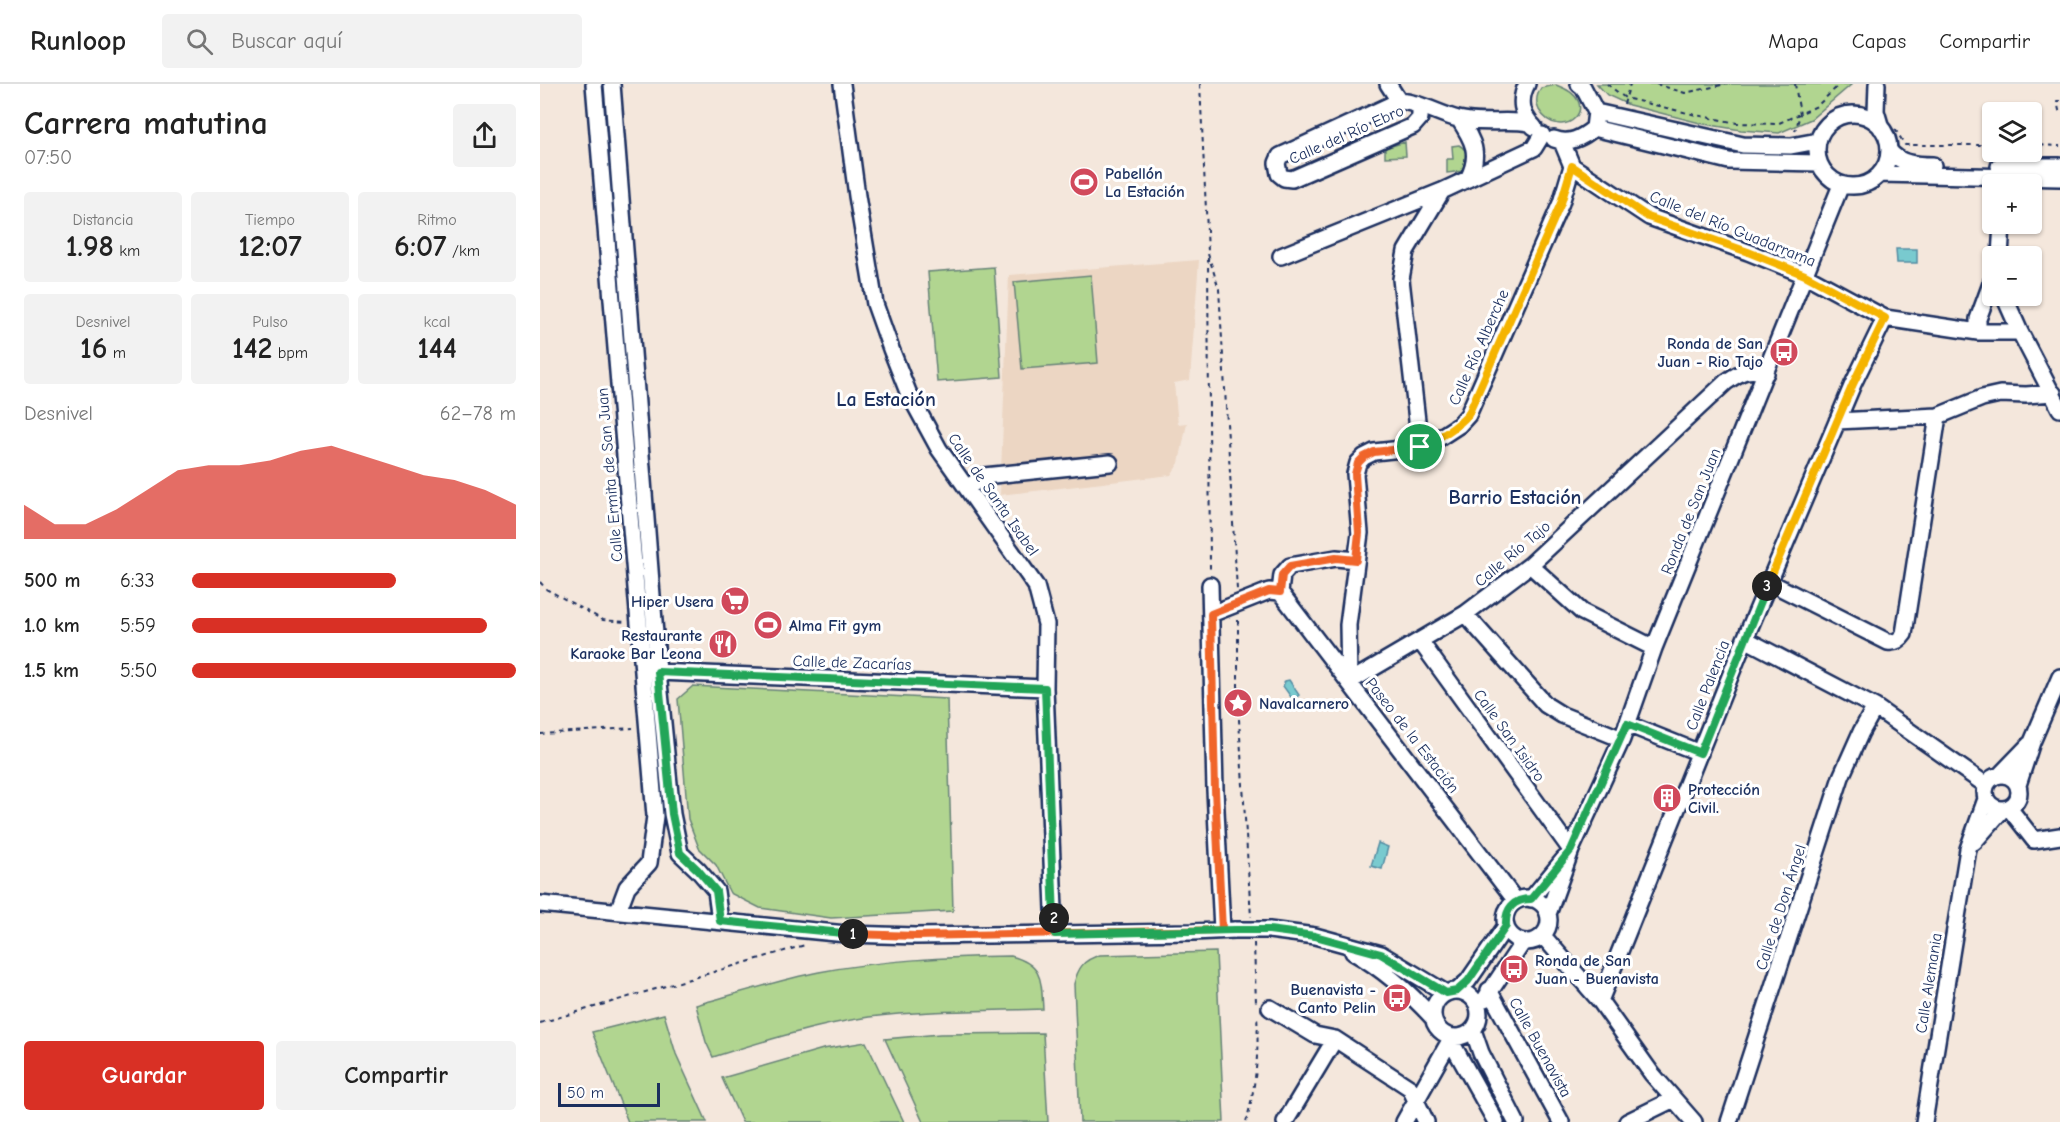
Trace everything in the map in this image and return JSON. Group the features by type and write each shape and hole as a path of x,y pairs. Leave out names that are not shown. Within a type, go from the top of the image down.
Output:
{"street":[{"name":"Calle Ermita de San Juan","path":"594,84 655,816 649,863 627,887 618,911"},
{"name":"Calle Ermita de San Juan","path":"612,84 658,672 672,814 680,853 716,891 720,921"},
{"name":"Calle de Santa Isabel","path":"842,84 875,304 891,350 908,392 939,449 1036,586 1046,624 1045,688 1055,934"},
{"name":"Calle del Río Ebro","path":"1388,84 1399,101"},
{"path":"1579,84 1596,112 1594,128"},
{"path":"1858,114 1876,84"},
{"path":"1876,84 1875,111 1888,127 1887,162 1880,174 1863,185 1852,186 1841,185 1824,172 1819,163 1818,141 1822,131 1837,117 1858,114 1888,127"},
{"path":"1521,87 1521,105 1529,123 1542,135 1562,142 1580,137 1594,128 1729,162 1819,163"},
{"name":"Calle del Río Ebro","path":"1420,106 1420,118 1413,126 1292,179 1284,178 1279,174 1277,163 1280,156 1399,101 1411,102 1459,119 1529,123"},
{"path":"1596,112 1743,145 1791,146 1818,141"},
{"path":"1459,119 1472,139 1475,155 1473,169 1468,179"},
{"path":"1281,256 1468,179 1534,148 1542,135"},
{"path":"1562,142 1572,166"},
{"path":"1889,150 1892,155 1913,165 2060,166"},
{"name":"Calle del Río Guadarrama","path":"1572,166 1648,217 1748,252 1805,275 1885,318 1978,332 2020,332"},
{"name":"Calle Río Alberche","path":"1349,682 1348,625 1359,533 1355,474 1358,463 1374,452 1420,447 1460,425 1471,410 1561,203 1572,166"},
{"path":"1880,174 1982,180"},
{"path":"2042,178 2060,177"},
{"name":"Ronda de San Juan","path":"1543,936 1549,922 1548,914 1571,850 1624,731 1654,648 1841,185"},
{"path":"1420,447 1401,279 1406,251 1442,191"},
{"path":"1978,332 1978,319 1983,306"},
{"path":"2008,306 2060,409"},
{"name":"Calle Palencia","path":"1600,1001 1745,639 1853,384 1885,318"},
{"name":"Calle Río Tajo","path":"1349,682 1465,614 1530,564 1726,382 1741,372 1754,369 1766,373"},
{"path":"1837,421 1938,416 1982,398 2000,394 2053,393"},
{"path":"1769,582 1888,642 1900,639 1904,634 1938,416"},
{"path":"967,488 984,476 1110,463"},
{"path":"1211,614 1269,591 1280,592 1282,575 1290,566 1336,558 1356,560"},
{"path":"1530,564 1582,612 1654,648"},
{"path":"1210,585 1215,790 1229,930"},
{"name":"Paseo de la Estación","path":"1280,592 1523,900"},
{"path":"1465,614 1546,705 1562,715 1700,753"},
{"path":"1745,639 1875,707 1986,792 1992,807 2006,809 2034,840 2060,836"},
{"name":"Calle San Isidro","path":"1420,640 1571,850"},
{"name":"Calle de Zacarías","path":"658,672 1045,688"},
{"path":"1968,849 2006,809 2016,802 2019,793 2018,785 2032,742 2060,678"},
{"name":"Calle de Don Ángel","path":"1730,1122 1841,777 1860,732 1875,707"},
{"path":"1986,792 1991,778 2000,775 2032,742"},
{"path":"2000,775 2010,777 2018,785"},
{"name":"Calle Alemania","path":"1924,1122 1968,849 1986,792"},
{"name":"Ronda de San Juan","path":"1452,992 1468,981 1506,926 1506,916 1510,906 1523,900 1571,850"},
{"path":"1523,900 1539,902 1548,914"},
{"path":"540,904 846,934 916,936 1269,930 1335,941 1381,954 1452,992 1471,996 1479,1010"},
{"path":"1506,926 1515,939 1523,942 1532,942 1543,936 1600,1001 1652,1074 1694,1122"},
{"path":"1335,941 1373,963 1423,1007 1433,1018 1440,1031 1452,1037 1464,1036 1473,1030 1479,1017 1479,1010 1490,990 1523,942"},
{"name":"Calle Buenavista","path":"1490,990 1562,1122"},
{"path":"1433,1018 1435,1004 1452,992"},
{"path":"1270,1008 1315,1035 1335,1039 1410,1088 1426,1122"},
{"path":"1473,1030 1480,1053 1516,1122"},
{"path":"1404,1122 1452,1037"},
{"path":"1452,1037 1454,1047 1496,1122"},
{"path":"1286,1122 1335,1039"},
{"path":"1627,1122 1674,1099"}],"path":[{"path":"1200,84 1208,254 1210,585"},
{"path":"1607,84 1625,98 1737,123 1777,124 1817,106 1840,84"},
{"path":"1621,117 1630,84"},
{"path":"1656,84 1685,93 1726,84"},
{"path":"1795,84 1800,115"},
{"path":"2060,101 2057,101 2060,115"},
{"path":"1888,127 1905,145 1982,145"},
{"path":"2042,145 2060,146"},
{"path":"1208,254 1219,289 1238,604 1238,703 1252,922"},
{"path":"540,582 546,589 603,620 639,623"},
{"path":"540,734 648,727"},
{"path":"1246,1122 1251,1103 1258,1048 1254,941"},
{"path":"540,1023 811,944"}],"shaded area":[{"path":"1199,260 1190,380 1174,383 1178,424 1187,423 1179,463 1171,475 1000,495 1009,275"}],"green space":[{"path":"1597,84 1852,84 1811,119 1779,133 1704,124 1629,105 1607,95"},
{"path":"1556,85 1571,93 1578,102 1579,110 1575,118 1568,123 1558,124 1548,120 1538,107 1537,98 1541,88"},
{"path":"1405,142 1406,156 1385,157 1385,148"},
{"path":"1459,145 1467,153 1466,167 1464,171 1447,173 1447,159 1453,159 1452,146"},
{"path":"994,267 1002,377 937,382 928,272"},
{"path":"1091,275 1098,363 1022,369 1014,282"},
{"path":"693,686 947,699 953,911 831,918 760,908 730,893 716,865 699,848 688,819 678,699"},
{"path":"1216,952 1224,1122 1080,1122 1074,984 1082,965 1089,959 1100,955"},
{"path":"1011,956 1035,969 1042,989 1043,1009 934,1012 869,1017 809,1029 713,1057 706,1042 696,1005 788,979 843,968 915,960"},
{"path":"664,1014 676,1054 707,1122 628,1122 592,1032"},
{"path":"1043,1033 1048,1122 923,1122 885,1039 940,1034"},
{"path":"866,1042 904,1122 742,1122 722,1078 823,1049"}],"water":[{"path":"1896,249 1917,249 1917,263 1897,263"},
{"path":"1289,680 1299,695 1293,700 1283,686 1285,681"},
{"path":"1378,843 1388,847 1382,869 1371,866"}],"place":[{"name":"Pabellón La Estación","path":"1084,182"},
{"name":"Ronda de San Juan - Rio Tajo","path":"1784,352"},
{"name":"Hiper Usera","path":"735,601"},
{"name":"Alma Fit gym","path":"768,625"},
{"name":"Restaurante Karaoke Bar Leona","path":"723,644"},
{"name":"Navalcarnero","path":"1238,703"},
{"name":"Protección Civil.","path":"1667,798"},
{"name":"Ronda de San Juan - Buenavista","path":"1514,969"},
{"name":"Buenavista - Canto Pelin","path":"1397,998"}],"district":[{"name":"La Estación","path":"886,399"},
{"name":"Barrio Estación","path":"1515,497"}],"route":[{"path":"1420,447 1374,452 1358,463 1355,474 1359,533 1356,560 1336,558 1296,563 1282,575 1280,592 1269,591 1211,614 1215,790 1222,930 1193,932 1055,934 916,936 846,934 720,921 716,891 680,853 672,814 658,672 1045,688 1055,934 1124,933 1193,932 1235,930 1269,930 1315,936 1381,954 1446,993 1457,991 1468,981 1506,926 1506,916 1510,906 1516,901 1531,899 1571,850 1627,724 1700,753 1745,639 1853,384 1885,318 1805,275 1748,252 1648,217 1572,166 1561,203 1474,404 1460,425 1420,447"}]}
